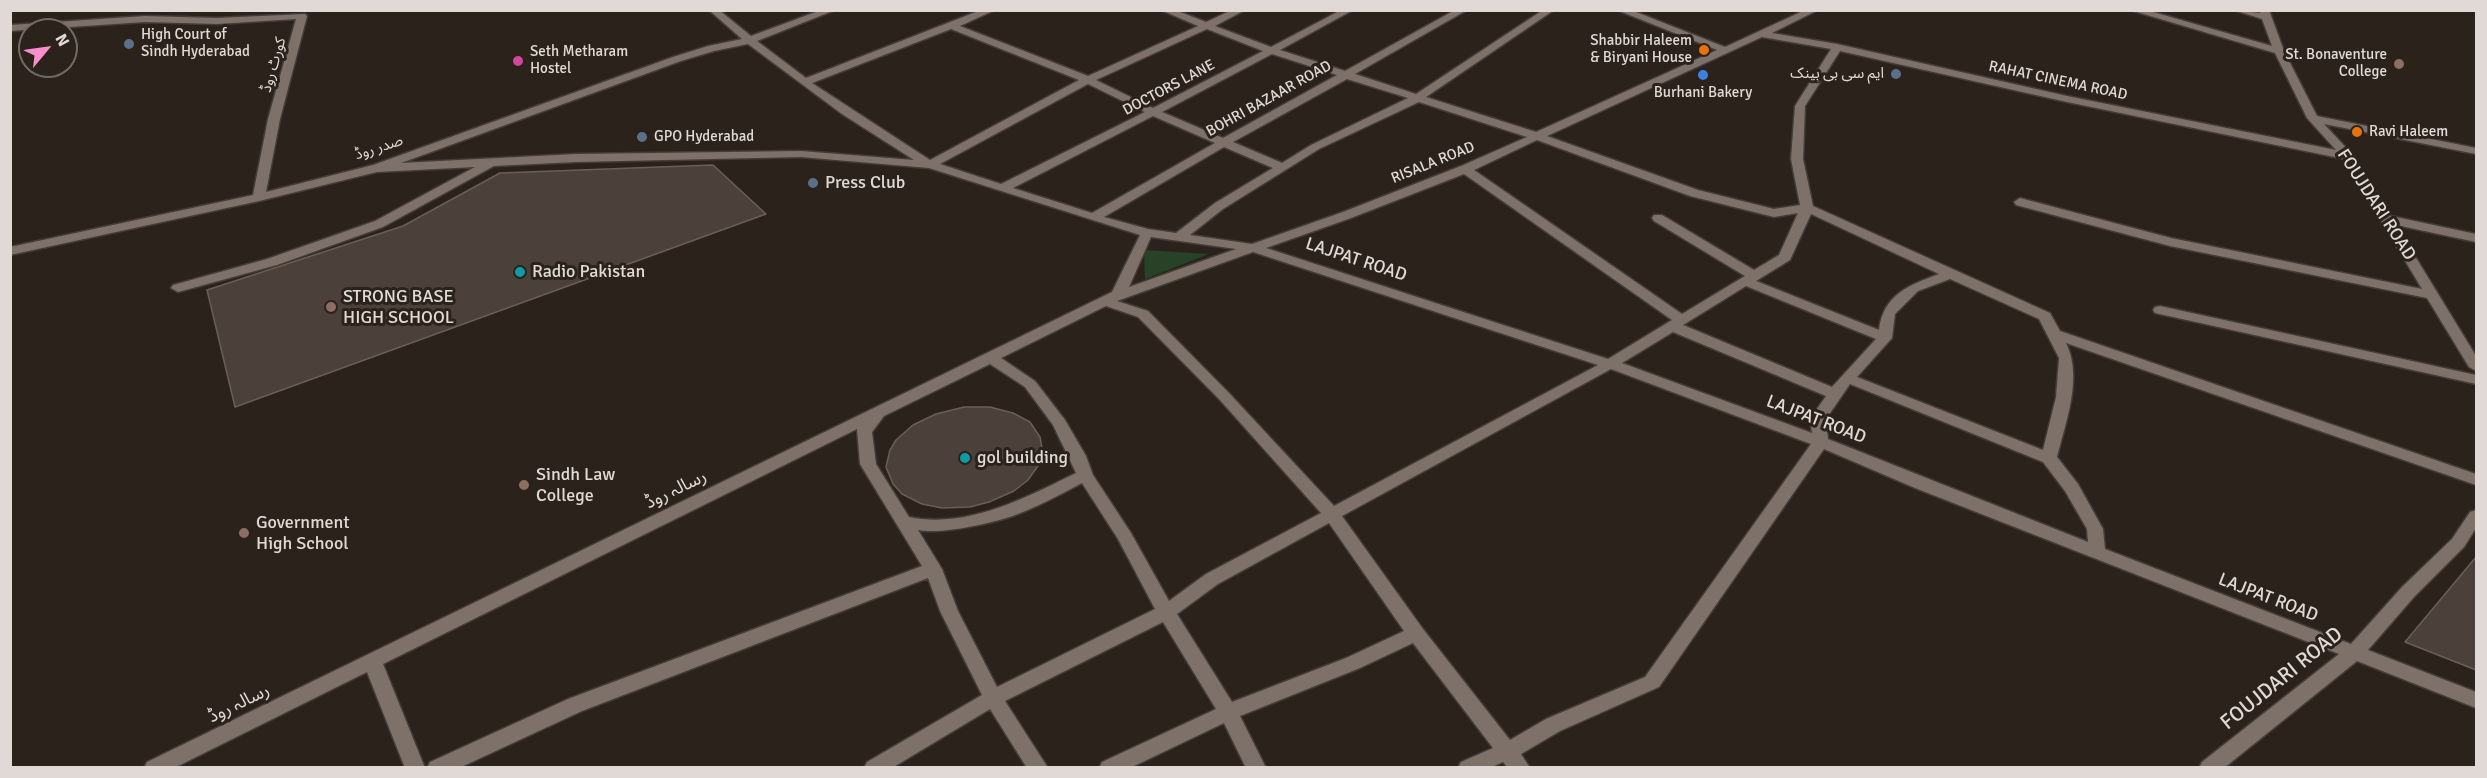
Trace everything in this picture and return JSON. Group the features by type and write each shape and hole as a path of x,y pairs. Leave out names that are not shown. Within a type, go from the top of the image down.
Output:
{"street":[{"path":"714,10 748,40 805,82 881,136 930,165"},
{"name":"صدر روڈ","path":"10,251 259,197 377,168 677,59 748,40 831,10"},
{"path":"805,82 991,10"},
{"path":"1165,10 1272,51 1536,136 1694,194 1774,213 1807,208 2045,316 2066,358 2064,397 2049,458"},
{"path":"377,168 495,161 801,154 930,165 1088,80 1241,10"},
{"name":"DOCTORS LANE","path":"1001,189 1155,113 1186,94 1349,10"},
{"name":"BOHRI BAZAAR ROAD","path":"1093,218 1344,74 1463,10"},
{"path":"1181,236 1219,206 1282,167 1315,147 1416,99 1550,10"},
{"path":"1621,10 1725,50"},
{"name":"RISALA ROAD","path":"1112,298 1347,215 1465,169 1814,10"},
{"path":"2134,10 2279,51"},
{"path":"2240,11 2265,14"},
{"name":"FOUJDARI ROAD","path":"2265,14 2279,51 2313,118 2348,156 2476,367"},
{"name":"کورٹ روڈ","path":"10,28 145,19 217,21 302,16 274,119 259,197"},
{"path":"952,26 1088,80 1155,113 1282,167"},
{"name":"RAHAT CINEMA ROAD","path":"1761,34 1837,47 2067,99 2348,156"},
{"path":"873,768 993,699 1166,612 1212,579 1610,364 1785,256 1807,208 1797,159 1800,106 1837,47"},
{"path":"2313,118 2476,151"},
{"path":"178,288 272,262 379,224 495,161"},
{"name":"LAJPAT ROAD","path":"930,165 1093,218 1147,233 1254,248 1610,364 1821,442 2476,700"},
{"path":"1465,169 1677,323 1835,394"},
{"path":"2020,202 2170,242 2433,295"},
{"path":"1658,218 1750,278 1885,338"},
{"path":"2387,219 2476,238"},
{"path":"1147,233 1112,298 1143,314 1224,396 1332,515 1416,634 1520,768"},
{"path":"1468,768 1508,751 1553,725 1652,682 1821,442 1818,419 1847,378 1885,338 1888,313 1913,288 1950,274"},
{"name":"رسالہ روڈ","path":"154,768 1112,298"},
{"path":"2160,310 2476,380"},
{"path":"2054,334 2476,480"},
{"path":"990,357 1030,384 1060,423 1078,456 1085,475 1125,537 1166,612 1228,712 1256,768"},
{"path":"1847,378 2049,458 2072,488 2095,529 2097,552"},
{"path":"879,412 864,431 867,464 933,569 949,611 993,699 1038,768"},
{"path":"902,521 931,526 952,524 1016,509 1085,475"},
{"name":"FOUJDARI ROAD","path":"2214,766 2354,653 2408,592 2458,543 2476,516"},
{"path":"436,768 575,705 933,569"},
{"path":"1109,768 1228,712 1279,690 1353,663 1416,634"},
{"path":"372,661 415,768"}],"green space":[{"path":"1144,250 1209,254 1145,279"}],"building":[{"path":"713,165 766,214 235,407 207,290 403,226 500,173"},
{"name":"gol building","path":"964,407 990,407 1013,413 1030,422 1040,437 1043,454 1040,463 1028,480 1014,491 970,507 942,508 922,504 902,494 893,484 886,467 890,450 896,440 913,425 936,414"},
{"path":"2476,557 2476,670 2405,642"}],"place":[{"name":"High Court of Sindh Hyderabad","path":"129,44"},
{"name":"Shabbir Haleem & Biryani House","path":"1704,50"},
{"name":"Seth Metharam Hostel","path":"518,61"},
{"name":"St. Bonaventure College","path":"2399,64"},
{"name":"ایم سی بی بینک","path":"1896,74"},
{"name":"Burhani Bakery","path":"1703,75"},
{"name":"Ravi Haleem","path":"2357,132"},
{"name":"GPO Hyderabad","path":"642,137"},
{"name":"Press Club","path":"813,183"},
{"name":"Radio Pakistan","path":"520,272"},
{"name":"STRONG BASE HIGH SCHOOL","path":"331,307"},
{"name":"gol building","path":"965,458"},
{"name":"Sindh Law College","path":"524,485"},
{"name":"Government High School","path":"244,533"}]}
